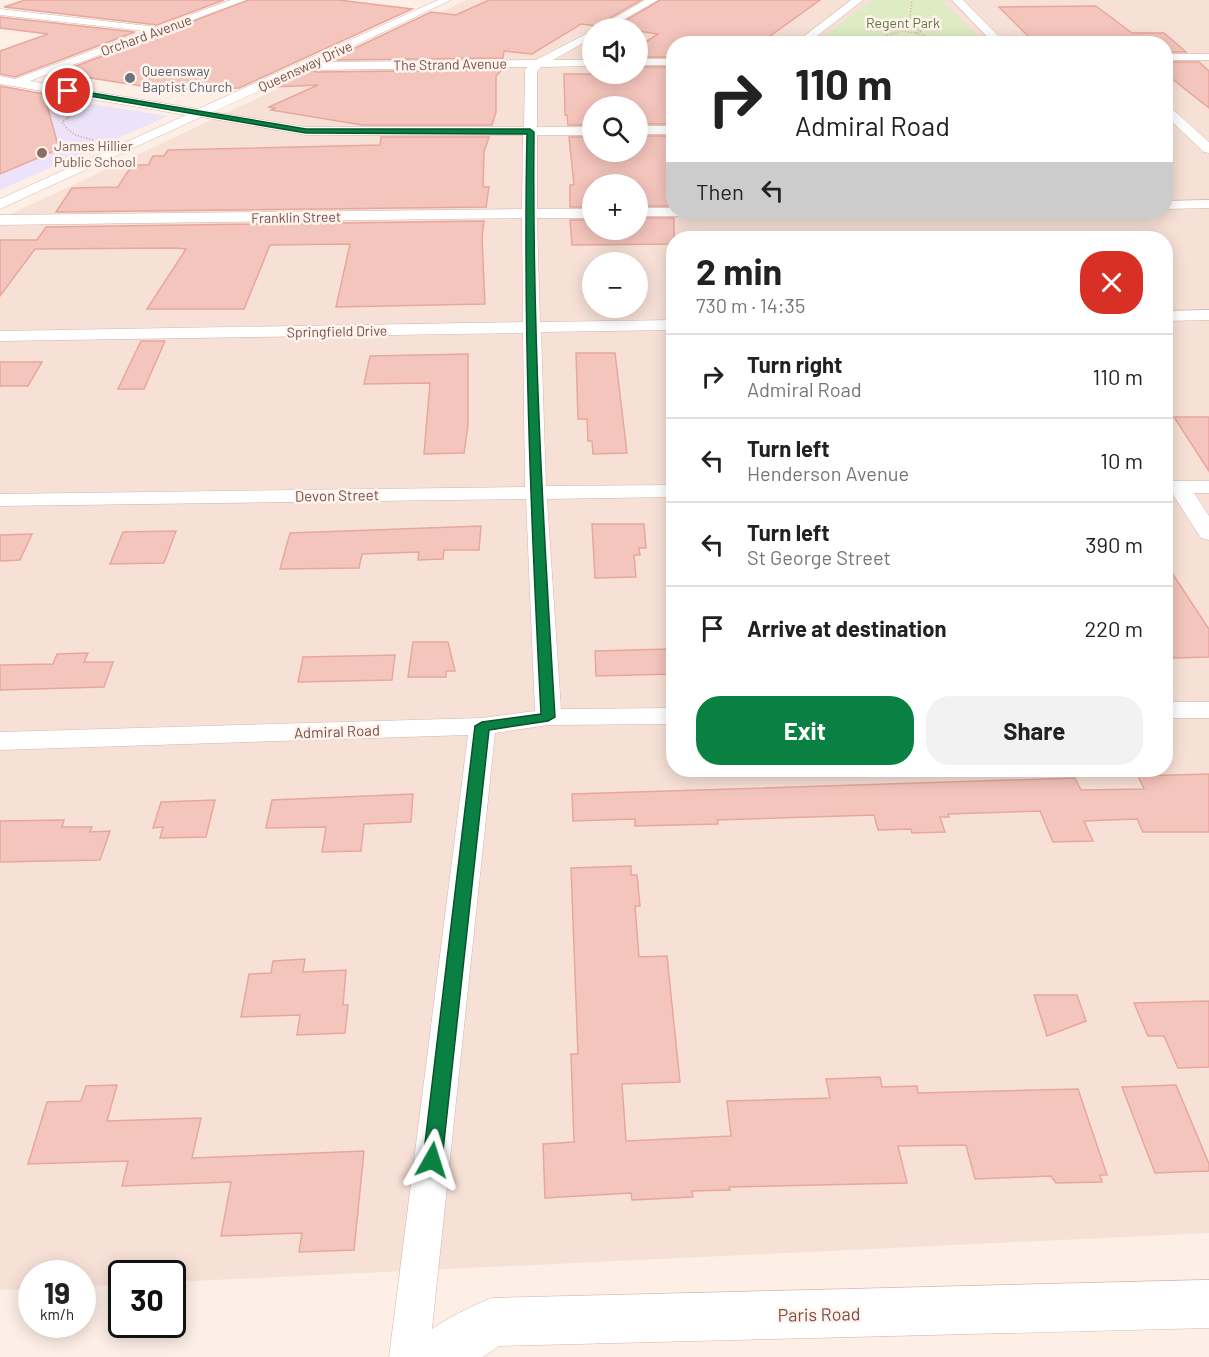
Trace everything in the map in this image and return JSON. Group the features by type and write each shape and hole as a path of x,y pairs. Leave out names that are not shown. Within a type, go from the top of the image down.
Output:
{"main road":[{"name":"Paris Road","path":"440,1357 492,1322 1209,1304"}],"street":[{"name":"Orchard Avenue","path":"16,82 241,0"},
{"path":"620,18 653,0"},
{"path":"810,36 858,0"},
{"path":"957,0 993,36"},
{"path":"416,1 443,2"},
{"name":"Queensway Drive","path":"0,205 443,2"},
{"path":"0,12 160,30"},
{"path":"548,717 536,492 529,214 531,70 539,63 582,39"},
{"path":"1173,57 1209,57"},
{"path":"648,62 666,62"},
{"name":"The Strand Avenue","path":"307,66 582,63"},
{"path":"0,80 306,131 582,131"},
{"path":"1173,123 1199,122"},
{"path":"1173,124 1209,149"},
{"path":"648,130 666,130"},
{"path":"1173,205 1209,204"},
{"path":"648,212 666,212"},
{"name":"Franklin Street","path":"0,220 582,213"},
{"path":"1173,316 1209,315"},
{"name":"Springfield Drive","path":"0,336 666,325"},
{"path":"1173,487 1209,487"},
{"path":"1173,488 1209,533"},
{"name":"Devon Street","path":"0,500 666,491"},
{"path":"1173,710 1209,710"},
{"name":"Admiral Road","path":"0,741 482,726 548,717 666,716"},
{"path":"410,1357 482,726"}],"path":[{"path":"909,27 912,0"},
{"path":"899,32 897,30 909,27 922,31 916,33"},
{"path":"884,36 899,32 926,36"},
{"path":"81,111 62,122 66,130 73,135 130,146"}],"shaded area":[{"path":"467,0 1209,0 1209,1233 186,1281 186,1260 108,1260 108,1285 96,1286 96,1260 18,1260 18,1289 0,1290 0,219"},
{"name":"James Hillier Public School","path":"0,89 22,93 168,116 0,190"}],"green space":[{"name":"Regent Park","path":"872,0 940,0 978,36 824,36"}],"building":[{"path":"25,0 224,0 157,25 4,7"},
{"path":"248,0 339,0 412,9 239,88 163,90 153,85 148,87 58,73"},
{"path":"489,0 641,0 610,18 582,18 582,24 532,54 504,51 503,58 330,60 431,12 456,15"},
{"path":"660,0 820,0 770,36 666,36 666,57 648,57 648,40 658,34 648,32 648,18 630,18"},
{"path":"1096,6 1132,33 1164,33 1167,36 1028,36 999,7"},
{"path":"0,17 135,32 15,77 0,74 0,51 48,34 0,28"},
{"path":"1173,41 1186,52 1173,52"},
{"path":"1173,62 1199,62 1209,71 1209,108 1173,80"},
{"path":"648,67 666,67 666,124 648,124 648,96 582,96 582,125 568,125 567,115 565,115 564,74 582,74 582,84 648,84"},
{"path":"311,70 316,72 502,70 496,76 496,112 492,125 362,125 271,110 275,108 269,107 318,85 273,87"},
{"path":"0,86 44,94 59,149 0,174"},
{"path":"648,136 666,136 666,206 648,206 648,174 582,174 582,207 570,207 570,185 574,185 569,137 582,137 582,162 648,162"},
{"path":"381,137 489,137 484,152 483,187 489,187 486,207 56,212 72,188 118,187 132,165 148,165 153,156 164,156 168,150 380,145"},
{"path":"648,218 674,219 674,231 666,231 666,244 572,245 570,220 582,220 582,240 648,240"},
{"path":"484,221 482,238 485,304 336,307 350,244 270,245 244,309 147,309 186,249 175,248 35,249 0,296 0,240 37,240 46,227"},
{"path":"141,341 165,341 144,389 118,389"},
{"path":"576,353 615,353 627,453 593,454 592,441 588,441 587,419 578,419"},
{"path":"468,354 468,425 464,453 424,454 430,383 364,384 370,356"},
{"path":"0,362 42,362 28,386 0,386"},
{"path":"1174,417 1209,417 1209,471"},
{"path":"592,524 644,524 646,548 639,548 640,555 634,555 636,577 595,578"},
{"path":"481,526 479,550 444,550 443,559 418,560 419,552 362,554 359,568 280,569 290,533"},
{"path":"176,531 164,563 110,564 123,532"},
{"path":"32,534 20,560 0,561 0,535"},
{"path":"1173,575 1209,629 1209,657 1174,658"},
{"path":"413,642 448,642 455,671 446,671 446,677 408,677"},
{"path":"666,649 666,674 596,676 595,651"},
{"path":"88,653 84,662 113,662 104,687 0,690 0,665 53,664 57,654"},
{"path":"395,655 392,680 298,682 303,657"},
{"path":"1209,774 1209,832 1143,832 1137,819 1084,821 1093,841 1053,842 1040,811 948,814 949,817 940,817 945,832 912,833 911,829 878,830 874,815 717,820 718,824 635,826 635,819 573,821 572,794 1075,778 1081,790 1144,789 1138,777 1173,777 1173,775"},
{"path":"413,794 411,822 364,824 361,851 322,852 326,827 266,828 272,800"},
{"path":"215,800 206,837 160,838 163,827 153,828 161,802"},
{"path":"64,820 62,827 92,827 90,832 110,831 100,860 0,862 0,821"},
{"path":"631,866 631,875 637,875 640,906 635,906 639,957 667,956 680,1082 622,1084 626,1141 731,1136 727,1101 830,1098 826,1079 880,1077 882,1087 917,1086 918,1093 1078,1089 1107,1175 1100,1175 1102,1182 1056,1183 1051,1176 975,1179 966,1145 898,1146 907,1183 729,1187 730,1190 692,1191 693,1197 632,1200 631,1193 545,1198 543,1144 574,1142 571,1054 578,1054 571,868"},
{"path":"305,959 303,972 346,970 343,1005 348,1005 345,1033 297,1035 300,1015 241,1017 249,974 271,973 273,961"},
{"path":"1034,995 1077,995 1086,1021 1047,1036"},
{"path":"1209,1001 1209,1067 1178,1068 1164,1036 1148,1036 1134,1003"},
{"path":"117,1085 107,1121 201,1118 192,1158 364,1151 354,1250 299,1252 302,1233 221,1236 231,1182 122,1186 128,1161 28,1164 47,1102 81,1101 86,1086"},
{"path":"1176,1085 1209,1164 1209,1171 1155,1173 1122,1087"}],"place":[{"name":"Queensway Baptist Church","path":"130,78"},
{"name":"James Hillier Public School","path":"42,153"}],"route":[{"path":"68,91 306,131 530,132 529,214 536,492 548,717 482,726 432,1160"}]}
